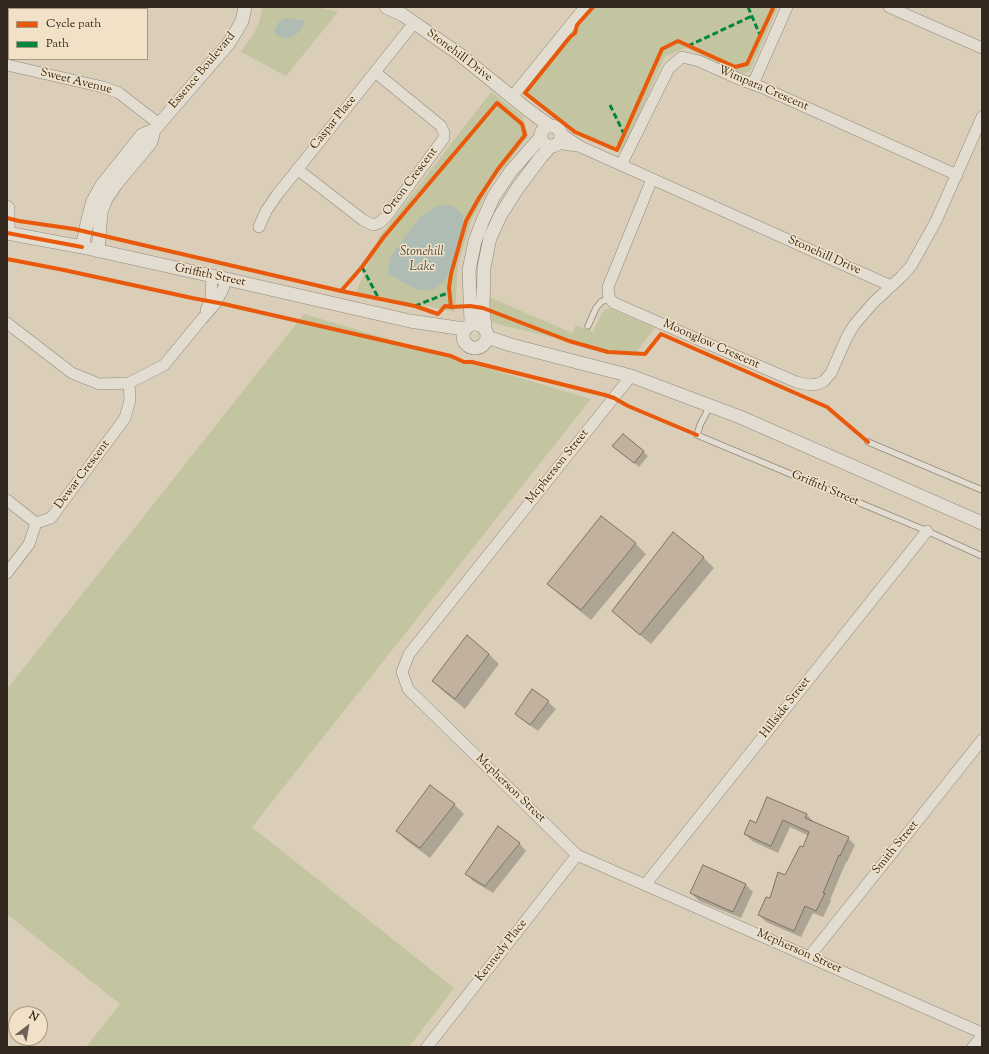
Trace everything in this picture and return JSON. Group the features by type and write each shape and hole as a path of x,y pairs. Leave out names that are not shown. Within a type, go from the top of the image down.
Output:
{"street":[{"name":"Essence Boulevard","path":"82,247 88,215 93,201 102,185 142,135 156,127 229,43 242,20 245,7"},
{"name":"Stonehill Drive","path":"386,7 403,15 459,54 528,110 550,136 581,147 892,286"},
{"path":"512,97 585,7"},
{"path":"753,84 787,7"},
{"path":"889,7 982,48"},
{"name":"Caspar Place","path":"259,227 266,211 276,195 414,23"},
{"name":"Wimpara Crescent","path":"621,165 669,68 682,57 699,61 753,84 956,175"},
{"name":"Sweet Avenue","path":"7,65 103,87 119,93 132,102 156,127"},
{"name":"Orton Crescent","path":"297,168 362,220 373,224 379,223 386,217 444,138 444,133 441,126 375,72"},
{"path":"892,286 911,266 936,221 982,117"},
{"name":"Essence Boulevard","path":"98,251 101,212 106,199 116,184 151,142 156,127"},
{"path":"550,136 541,157 517,189 500,216 490,238 484,267 483,308 486,336 478,348 473,348 468,346 466,331 469,270 475,241 494,196 512,171 550,136"},
{"path":"608,298 608,287 652,179"},
{"name":"Griffith Street","path":"7,206 9,208 8,233 82,247 410,321 466,331"},
{"path":"202,319 211,300 212,276"},
{"path":"7,323 72,374 99,384 129,383 164,365 216,303 224,289 226,279"},
{"name":"Moonglow Crescent","path":"608,298 614,303 800,384 810,385 818,384 824,381 831,373 839,353 854,325 873,303 892,286"},
{"path":"466,331 474,323 478,324 486,336 511,345 631,376 740,418 982,523"},
{"name":"Mcpherson Street","path":"631,376 409,654 402,672 408,689 577,855 982,1035"},
{"name":"Dewar Crescent","path":"36,523 51,518 125,418 130,400 129,383"},
{"path":"7,500 36,523 29,544 7,573"},
{"name":"Hillside Street","path":"646,885 927,531"},
{"name":"Smith Street","path":"809,957 982,740"},
{"name":"Kennedy Place","path":"427,1047 577,855"},
{"path":"973,1047 982,1035"}],"lane":[{"path":"588,326 596,308 601,302 608,298"},
{"name":"Griffith Street","path":"710,406 700,425 697,435 927,531 982,556"},
{"path":"868,442 982,490"}],"green space":[{"path":"262,7 318,7 338,12 286,76 241,52 254,33 259,22"},
{"path":"594,7 778,7 750,71 743,74 686,48 665,56 624,149 618,151 576,133 529,95 528,88"},
{"path":"491,92 522,116 529,136 493,181 471,221 458,265 455,312 356,292 380,236"},
{"path":"489,297 572,333 576,325 593,332 603,311 609,308 655,328 633,356 493,323 488,312"},
{"path":"304,314 591,399 252,827 454,988 409,1047 86,1047 120,1004 7,914 7,689"}],"water":[{"path":"284,18 303,20 304,23 298,33 286,39 277,36 274,31 278,23"},
{"name":"Stonehill Lake","path":"440,205 453,206 463,215 463,228 445,281 432,291 415,289 388,273 390,258 420,217"}],"building":[{"path":"623,434 644,451 634,463 612,446"},
{"path":"601,516 636,543 581,610 547,584"},
{"path":"673,532 704,557 640,635 612,611"},
{"path":"467,635 489,654 455,699 432,681"},
{"path":"532,689 549,701 530,725 515,714"},
{"path":"430,785 455,804 420,848 396,831"},
{"path":"767,797 807,814 805,818 849,837 840,856 839,855 823,893 825,893 816,911 805,906 794,931 758,915 766,897 770,898 778,872 785,875 800,846 803,847 809,832 783,820 771,846 744,834 750,820 756,823"},
{"path":"498,826 520,843 485,886 465,874"},
{"path":"703,865 746,884 733,912 690,893"}],"marked path":[{"path":"748,7 760,35"},
{"path":"688,46 752,16"},
{"path":"610,105 624,134"},
{"path":"362,267 379,299"},
{"path":"415,306 450,292"}],"cycle path":[{"path":"593,7 577,25 575,33 570,37 525,93 575,132 617,150 662,49 678,41 735,67 747,64 773,8 772,7"},
{"path":"341,291 362,267 383,238 497,103 522,124 525,135 498,169 466,221 451,274 449,288 451,307"},
{"path":"7,218 74,229 341,291 415,306 438,314 445,306 470,306 483,308 569,341 608,352 645,354 661,334 827,407 868,442"},
{"path":"7,233 82,247"},
{"path":"7,259 224,304 451,356 464,362 472,362 605,395 697,435"}]}
